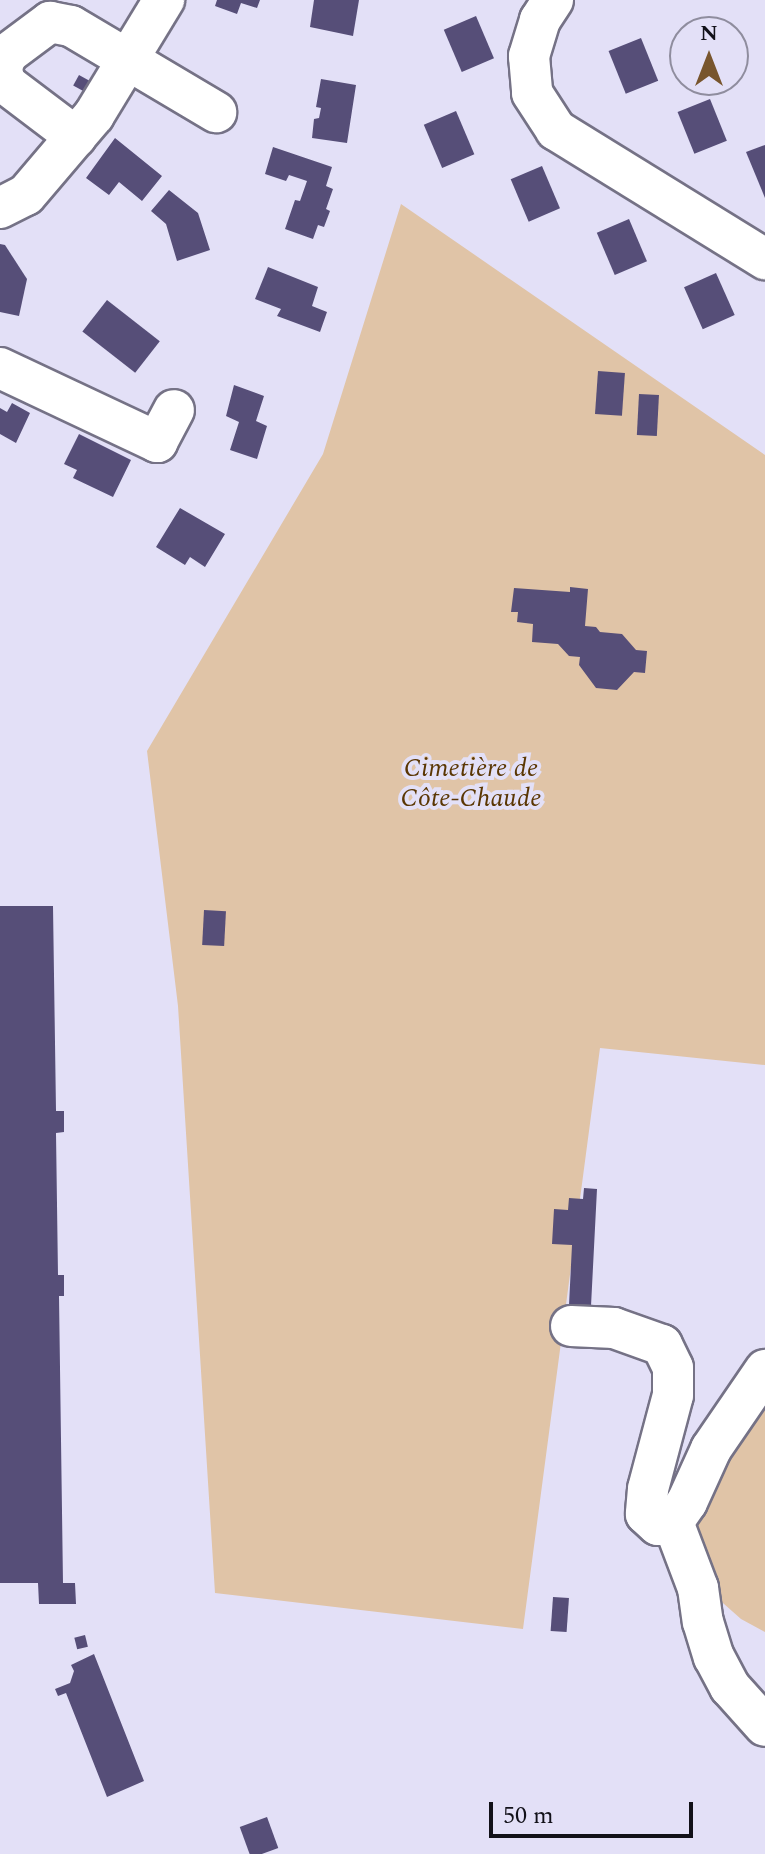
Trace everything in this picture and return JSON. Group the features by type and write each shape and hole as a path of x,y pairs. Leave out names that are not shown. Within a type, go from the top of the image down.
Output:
{"street":[{"path":"0,208 26,195 76,137 130,59 164,0"},
{"path":"553,0 540,20 529,56 532,93 556,130 765,259"},
{"path":"76,137 6,84 1,69 7,54 50,22 71,26 216,112"},
{"path":"0,368 157,442 174,410"},
{"path":"571,1326 614,1328 662,1345 673,1368 673,1395 648,1489 646,1514 658,1525 673,1522 687,1502 711,1449 765,1370"},
{"path":"673,1522 698,1588 703,1622 714,1657 730,1687 765,1726"}],"green space":[{"name":"Cimetière de Côte-Chaude","path":"401,204 765,455 765,1065 600,1048 523,1629 215,1593 178,1006 147,751 323,454"},
{"path":"765,1387 765,1632 741,1619 715,1596 705,1547 681,1535"}],"building":[{"path":"217,0 260,0 257,8 241,3 237,14 215,6"},
{"path":"314,0 359,0 353,36 310,27"},
{"path":"476,16 494,58 462,72 444,30"},
{"path":"641,38 658,81 626,94 609,51"},
{"path":"79,75 90,81 85,92 73,85"},
{"path":"321,79 356,85 347,143 312,138 314,119 319,118 321,108 316,107"},
{"path":"710,99 727,141 694,154 678,112"},
{"path":"456,111 474,154 442,168 424,125"},
{"path":"115,138 162,176 142,201 119,182 109,195 86,178"},
{"path":"765,145 765,198 746,152"},
{"path":"273,147 332,167 326,186 333,189 326,209 330,211 324,227 318,225 313,239 285,229 295,200 300,201 307,181 289,175 286,181 265,174"},
{"path":"542,166 560,208 529,222 511,179"},
{"path":"169,190 198,213 210,250 177,261 166,224 151,211"},
{"path":"629,219 647,261 615,275 597,233"},
{"path":"0,244 5,245 27,279 19,316 0,312"},
{"path":"268,267 318,287 312,306 327,312 320,332 277,316 281,309 255,299"},
{"path":"716,273 735,315 703,329 684,287"},
{"path":"107,300 160,341 135,373 82,332"},
{"path":"598,371 625,373 622,416 595,414"},
{"path":"234,385 264,396 256,421 267,426 257,459 230,450 239,422 226,416"},
{"path":"639,394 659,395 657,436 637,435"},
{"path":"12,403 30,413 16,443 0,434 0,408 7,412"},
{"path":"79,434 131,460 113,497 73,478 77,470 64,464"},
{"path":"180,508 225,534 205,567 190,557 185,565 156,547"},
{"path":"570,587 588,589 585,626 596,627 600,632 622,634 636,650 647,651 645,673 634,672 617,690 596,688 579,665 580,657 569,656 558,644 532,642 533,624 517,622 518,612 511,612 514,588 570,592"},
{"path":"0,906 53,906 56,1111 64,1111 64,1132 56,1133 58,1275 64,1275 64,1296 59,1296 63,1583 75,1583 76,1604 39,1604 38,1583 0,1583"},
{"path":"204,910 226,911 224,946 202,945"},
{"path":"584,1188 597,1189 591,1306 569,1305 572,1245 552,1244 554,1209 568,1210 569,1198 583,1199"},
{"path":"553,1597 569,1598 567,1632 551,1631"},
{"path":"85,1635 88,1647 77,1649 74,1638"},
{"path":"94,1654 144,1781 107,1797 66,1693 58,1696 55,1689 70,1683 74,1671 71,1665"},
{"path":"267,1817 278,1848 262,1854 250,1854 240,1827"}]}
